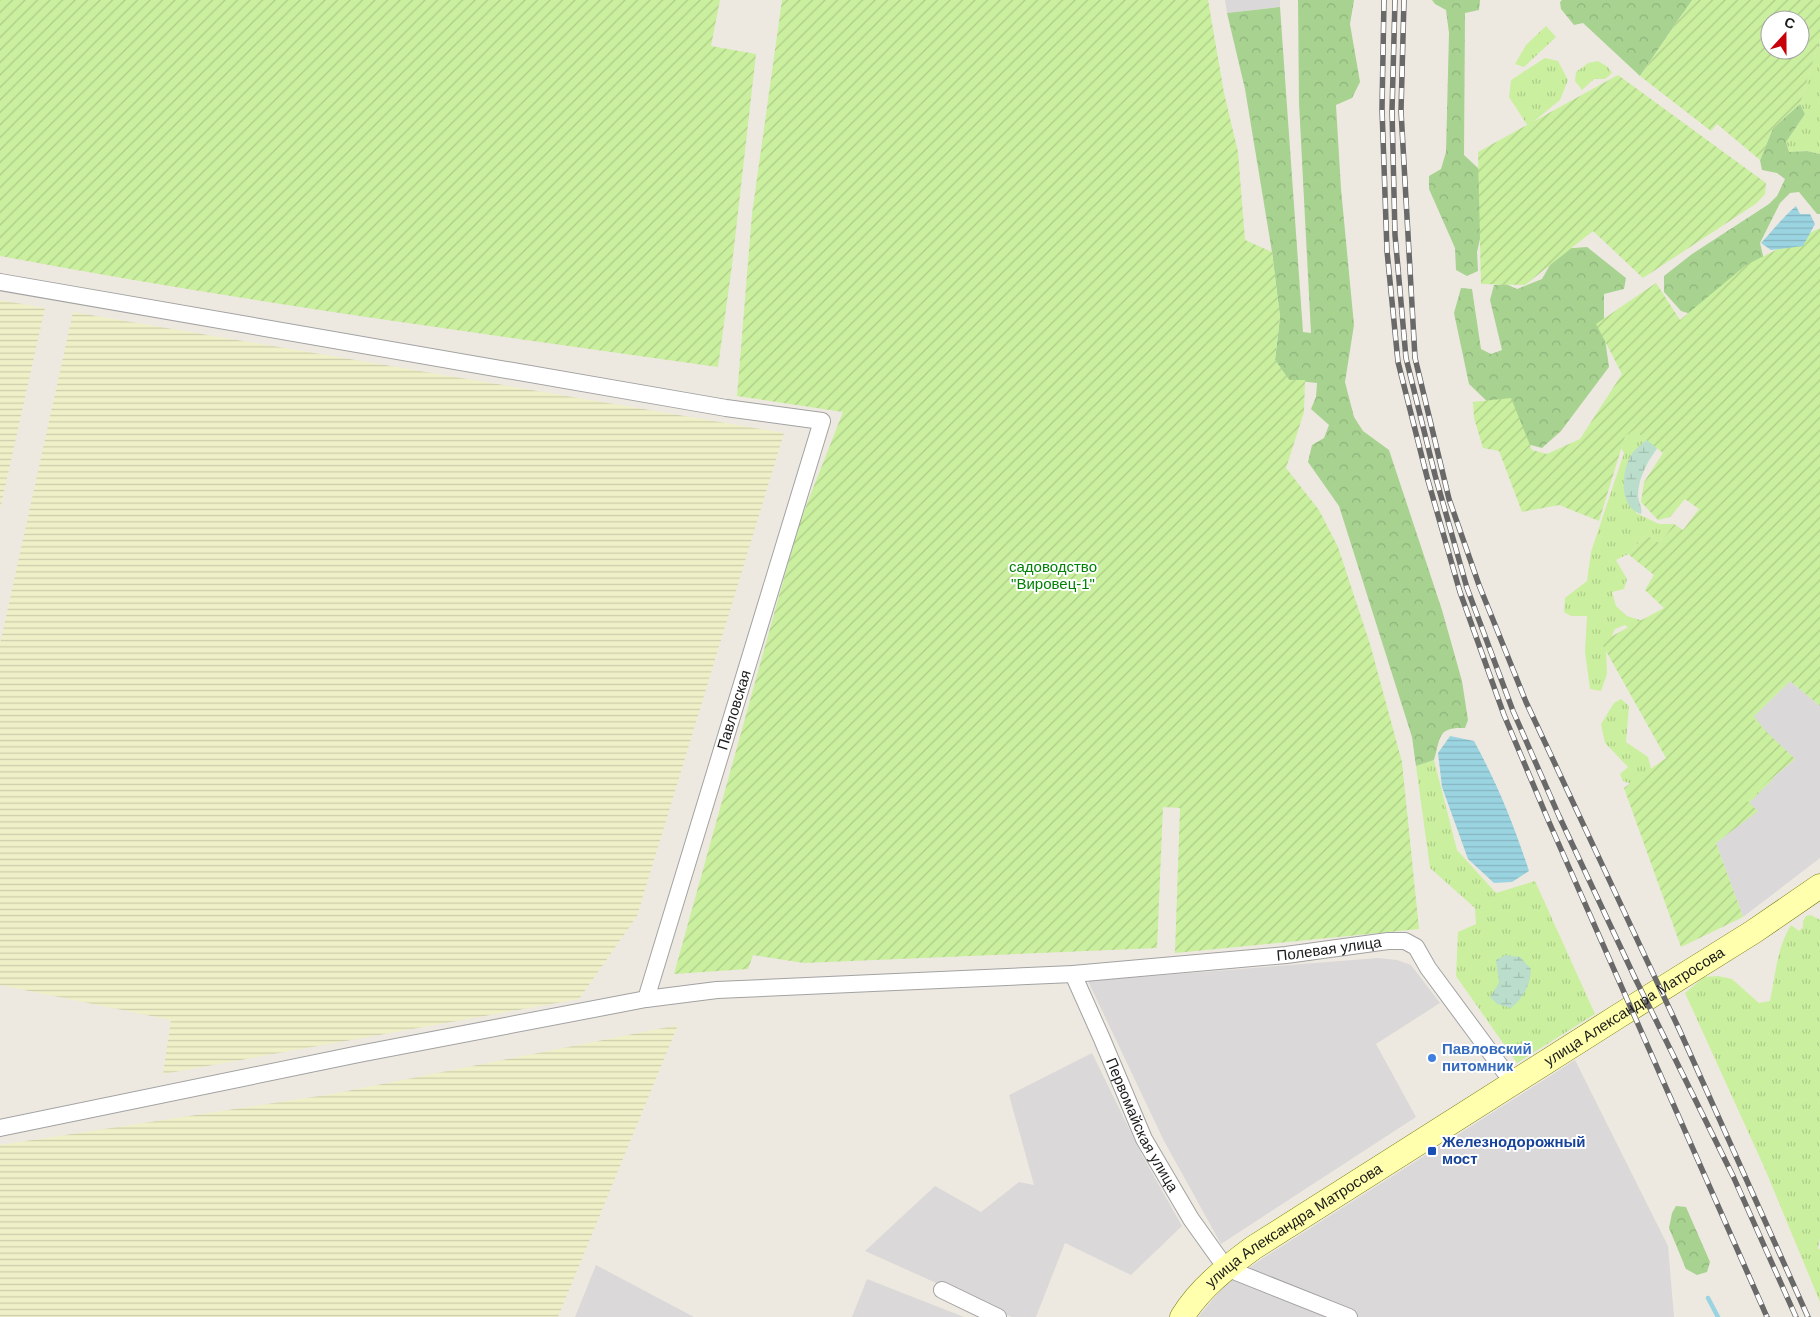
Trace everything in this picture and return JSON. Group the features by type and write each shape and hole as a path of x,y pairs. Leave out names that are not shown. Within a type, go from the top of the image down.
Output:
{"main road":[{"name":"улица Александра Матросова","path":"1182,1317 1204,1288 1226,1268 1253,1248 1753,932 1817,894"}],"street":[{"name":"Павловская","path":"0,282 716,406 822,421 646,999"},
{"name":"Полевая улица","path":"0,1128 359,1054 646,999 717,990 1073,974 1286,955 1388,941 1405,941 1416,946 1428,968 1513,1083"},
{"name":"Первомайская улица","path":"1073,974 1144,1139 1191,1220 1226,1268"},
{"path":"1226,1268 1349,1317"},
{"path":"942,1290 998,1317"}],"shaded area":[{"path":"1225,0 1280,0 1280,7 1227,13"},
{"path":"1790,681 1820,706 1820,858 1743,917 1716,843 1757,811 1746,801 1795,759 1751,719"},
{"path":"1378,958 1397,960 1411,965 1440,1003 1376,1044 1416,1117 1221,1244 1164,1141 1088,981"},
{"path":"1092,1053 1142,1155 1182,1226 1131,1275 1065,1243 1036,1317 1012,1317 865,1251 935,1186 981,1212 1019,1182 1034,1185 1009,1095"},
{"path":"1575,1060 1668,1246 1674,1317 1198,1317 1224,1286 1257,1262"},
{"path":"596,1265 694,1317 575,1317"},
{"path":"867,1279 964,1317 852,1317"}],"green space":[{"path":"0,0 720,0 711,46 756,54 732,265 718,367 268,302 0,256"},
{"name":"садоводство \"Вировец-1\"","path":"782,0 1208,0 1224,93 1238,152 1245,240 1272,252 1280,317 1275,360 1289,380 1305,380 1304,412 1286,468 1319,510 1338,547 1370,644 1402,762 1419,929 1175,953 1180,808 1163,807 1157,948 804,963 753,955 748,969 674,974 799,524 843,412 737,396 752,214"},
{"path":"1298,0 1354,0 1350,24 1360,82 1352,98 1336,105 1341,189 1354,325 1345,382 1354,417 1363,431 1389,450 1442,610 1462,681 1468,720 1465,728 1449,729 1445,732 1440,740 1434,760 1416,766 1412,737 1339,506 1308,462 1312,445 1324,438 1329,425 1311,409 1316,397 1317,383 1289,380 1275,360 1280,317 1272,252 1245,89 1227,13 1280,7 1303,332 1311,333 1299,103"},
{"path":"1432,0 1480,0 1479,10 1465,13 1464,155 1479,169 1498,237 1480,239 1477,252 1478,271 1467,276 1456,270 1455,248 1429,189 1429,176 1441,169 1446,152 1449,33 1446,10 1435,4"},
{"path":"1562,0 1720,0 1683,13 1640,76 1583,23 1574,25 1561,9 1560,2"},
{"path":"1692,0 1820,0 1820,38 1800,104 1773,128 1760,160 1717,124 1711,131 1640,76"},
{"path":"1546,26 1556,37 1524,67 1515,64 1526,45"},
{"path":"1820,38 1820,154 1807,151 1789,152 1786,142 1805,114 1800,104"},
{"path":"1545,58 1558,61 1568,80 1560,100 1528,126 1509,97 1511,80"},
{"path":"1598,61 1608,67 1612,73 1605,79 1594,79 1582,90 1575,81 1576,72 1588,63"},
{"path":"1618,75 1766,183 1765,194 1757,203 1643,278 1593,231 1525,285 1481,284 1478,152"},
{"path":"1800,104 1805,114 1786,142 1789,152 1807,151 1820,154 1820,214 1817,214 1799,192 1790,193 1780,203 1760,243 1765,264 1694,315 1681,311 1664,292 1664,276 1692,254 1769,204 1777,196 1785,179 1777,173 1762,170 1760,160 1773,128"},
{"path":"1820,228 1820,706 1790,681 1752,718 1795,759 1746,800 1758,811 1716,843 1743,917 1681,947 1624,788 1666,758 1601,642 1664,608 1645,590 1654,575 1628,554 1646,535 1660,543 1674,524 1683,530 1699,509 1685,499 1670,517 1658,520 1641,502 1644,482 1663,453 1634,430 1625,436 1599,521 1559,505 1522,512 1499,451 1483,448 1474,418 1473,402 1511,398 1532,450 1547,454 1580,439 1622,374 1596,324 1656,283 1680,320 1746,265"},
{"path":"1587,247 1626,278 1624,289 1604,294 1604,332 1609,367 1561,431 1542,448 1527,444 1469,384 1454,313 1461,288 1472,289 1481,349 1491,354 1502,350 1490,300 1494,285 1506,284 1517,289 1542,279 1559,249"},
{"path":"0,300 45,308 0,510"},
{"path":"73,312 784,433 637,916 579,999 163,1074 171,1020 0,985 0,644"},
{"path":"1640,420 1663,440 1640,446 1636,513 1659,524 1674,524 1660,543 1646,535 1628,554 1616,560 1627,579 1624,589 1612,592 1616,606 1627,616 1653,624 1752,714 1778,749 1773,779 1747,805 1663,657 1625,625 1615,629 1606,648 1607,674 1601,691 1590,689 1585,652 1587,616 1571,616 1564,612 1565,598 1587,581 1591,552 1624,453 1615,439"},
{"path":"1654,434 1663,440 1643,472 1638,495 1641,514 1634,511 1626,498 1624,482 1626,466 1631,455"},
{"path":"1621,699 1629,706 1626,742 1648,757 1656,787 1643,788 1623,781 1620,774 1628,767 1605,743 1601,724 1614,703"},
{"path":"1434,760 1457,850 1496,893 1535,881 1595,1014 1517,1063 1456,976 1458,932 1476,924 1475,908 1430,868 1416,766"},
{"path":"1811,915 1820,920 1820,1238 1818,1248 1820,1250 1820,1302 1765,1169 1685,993 1704,977 1718,976 1732,979 1759,1003 1770,1001 1779,953 1786,934 1791,925 1799,931 1803,927 1803,921 1806,916"},
{"path":"1505,955 1520,957 1531,969 1526,991 1511,1008 1497,1004 1490,997 1499,983 1496,960"},
{"path":"678,1025 558,1317 0,1317 0,1145 332,1094"},
{"path":"1676,1206 1686,1207 1710,1262 1707,1272 1697,1275 1686,1269 1669,1228 1672,1213"}],"water":[{"path":"1796,206 1800,214 1810,214 1815,224 1803,246 1771,250 1761,243 1782,219"},
{"path":"1450,736 1474,741 1505,804 1529,871 1512,882 1494,883 1468,859 1442,787 1438,753"}],"waterway":[{"path":"1708,1298 1718,1317"}],"railway":[{"path":"1384,0 1382,109 1387,251 1398,362 1427,477 1460,592 1504,715 1549,822 1767,1317"},
{"path":"1395,0 1392,111 1395,235 1406,358 1435,475 1467,588 1513,711 1559,816 1635,978 1733,1176 1796,1317"},
{"path":"1404,0 1401,111 1415,358 1449,499 1479,585 1526,702 1679,1029 1808,1317"}],"place":[{"name":"Павловский питомник","path":"1432,1058"},
{"name":"Железнодорожный мост","path":"1432,1151"}]}
